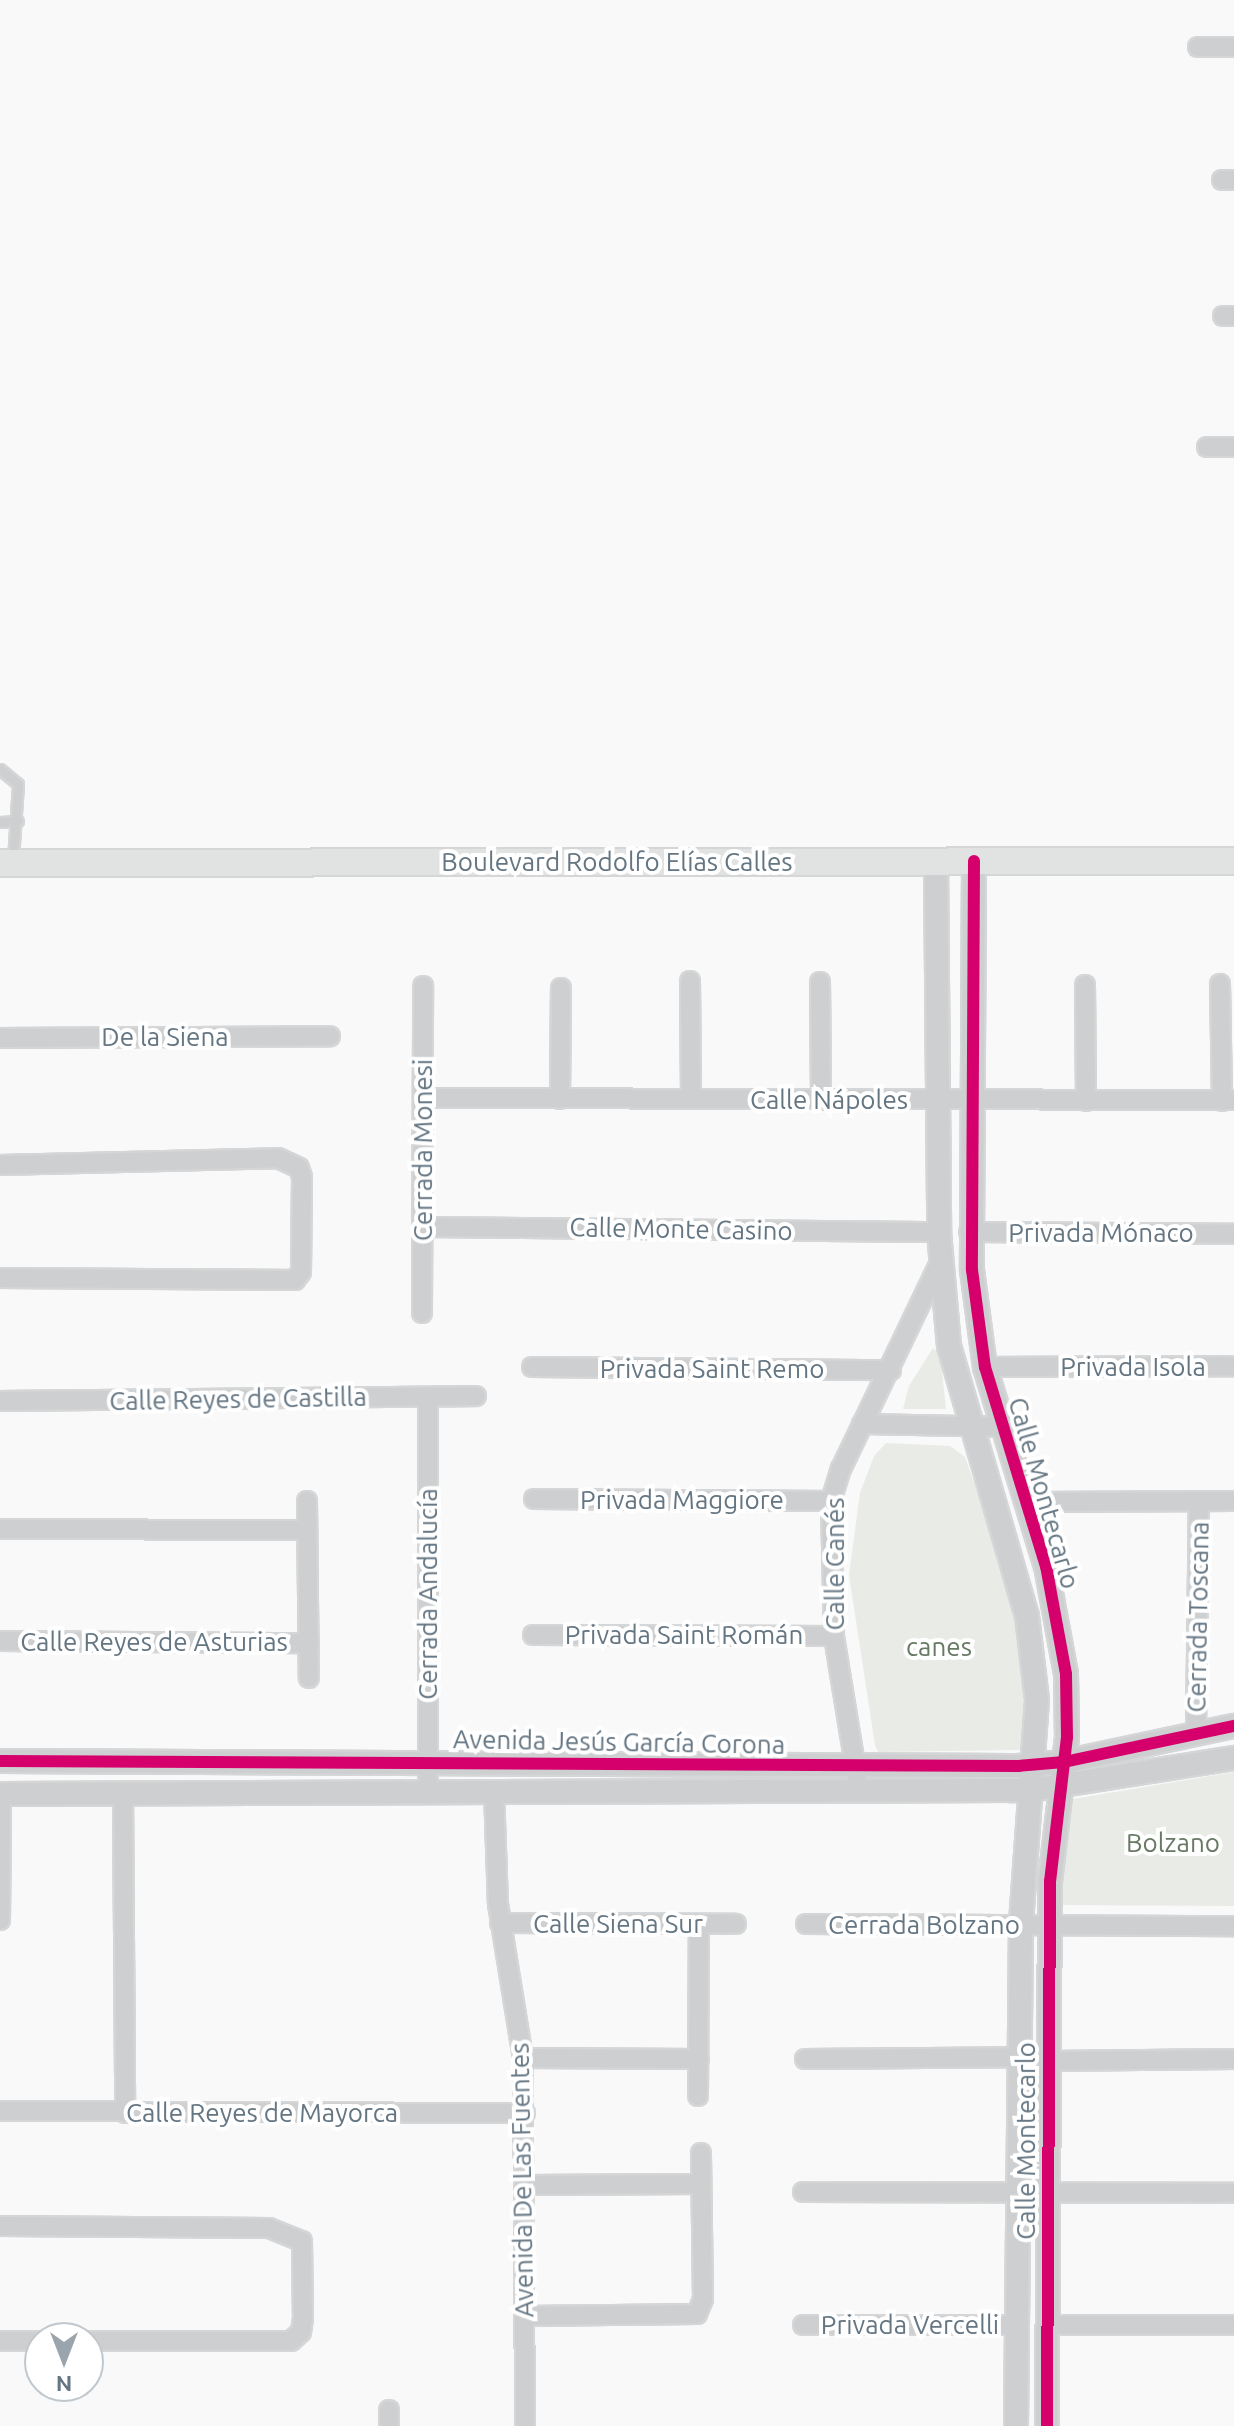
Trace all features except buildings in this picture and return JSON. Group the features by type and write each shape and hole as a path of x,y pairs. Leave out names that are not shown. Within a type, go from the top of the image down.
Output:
{"main road":[{"name":"Boulevard Rodolfo Elías Calles","path":"6,863 1234,861"}],"street":[{"path":"1198,47 1234,47"},
{"path":"1207,447 1234,447"},
{"name":"Calle Montecarlo","path":"974,861 969,1232 985,1367 1000,1427 1046,1566 1062,1650 1064,1762 1049,1925 1047,2426"},
{"name":"Calle Montecarlo","path":"936,862 939,1232 949,1346 970,1428 1027,1616 1037,1700 1021,1924 1017,2057 1016,2426"},
{"path":"690,981 691,1099"},
{"path":"820,982 821,1100"},
{"path":"1220,984 1228,1100"},
{"path":"1085,985 1086,1101"},
{"name":"Cerrada Monesi","path":"422,1313 423,986"},
{"path":"560,1099 561,988"},
{"name":"De la Siena","path":"0,1038 330,1036"},
{"name":"Calle Nápoles","path":"423,1098 1228,1100"},
{"path":"0,1165 278,1158 299,1168 302,1177 301,1272 287,1281 0,1278"},
{"name":"Calle Monte Casino","path":"423,1227 939,1232"},
{"name":"Privada Mónaco","path":"969,1232 1234,1234"},
{"name":"Calle Canés","path":"858,1793 834,1636 831,1501 862,1424 891,1370 940,1262"},
{"name":"Privada Isola","path":"985,1367 1234,1366"},
{"name":"Privada Saint Remo","path":"532,1367 891,1370"},
{"name":"Calle Reyes de Castilla","path":"0,1401 476,1396"},
{"name":"Cerrada Andalucía","path":"428,1397 428,1791"},
{"path":"862,1424 1000,1427"},
{"name":"Privada Maggiore","path":"534,1499 831,1501"},
{"path":"307,1501 309,1678"},
{"name":"Cerrada Toscana","path":"1196,1733 1199,1501"},
{"name":"Cerrada Toscana","path":"1024,1502 1234,1501"},
{"path":"0,1529 307,1530"},
{"name":"Privada Saint Román","path":"533,1635 834,1636"},
{"name":"Calle Reyes de Asturias","path":"0,1641 309,1643"},
{"name":"Avenida Jesús García Corona","path":"0,1761 856,1767 1034,1764 1064,1762 1234,1726"},
{"name":"Avenida Jesús García Corona","path":"0,1794 1031,1790 1061,1789 1234,1758"},
{"name":"Avenida De Las Fuentes","path":"494,1791 500,1923 523,2058 525,2426"},
{"path":"123,1792 125,2113"},
{"path":"0,1794 0,1920"},
{"name":"Calle Siena Sur","path":"500,1923 736,1924"},
{"path":"698,2096 699,1924"},
{"name":"Cerrada Bolzano","path":"806,1924 1234,1926"},
{"path":"805,2059 1017,2057"},
{"path":"523,2058 699,2059"},
{"path":"1048,2061 1234,2059"},
{"name":"Calle Reyes de Mayorca","path":"0,2111 525,2113"},
{"path":"526,2316 692,2317 703,2299 701,2153"},
{"path":"526,2185 700,2184"},
{"path":"803,2192 1234,2193"},
{"path":"0,2226 269,2228 289,2231 302,2241 303,2318 301,2332 291,2341 104,2341"},
{"name":"Privada Vercelli","path":"803,2325 1016,2325"},
{"path":"1047,2325 1234,2325"},
{"path":"0,2341 24,2341"}],"lane":[{"path":"0,769 12,773 18,784 18,821 6,863"},
{"path":"0,822 18,821"}],"green space":[{"path":"933,1348 940,1353 946,1409 903,1409 909,1386"},
{"name":"canes","path":"886,1443 950,1446 965,1457 1001,1558 1019,1642 1026,1736 1020,1750 878,1752 849,1575 860,1493 874,1456"},
{"name":"Bolzano","path":"1234,1772 1234,1906 1059,1905 1073,1799"}],"cycle path":[{"path":"974,861 972,1270 985,1367 1046,1566 1066,1674 1067,1737 1050,1881 1047,2426"},
{"path":"0,1761 1018,1766 1064,1762 1234,1726"}]}
